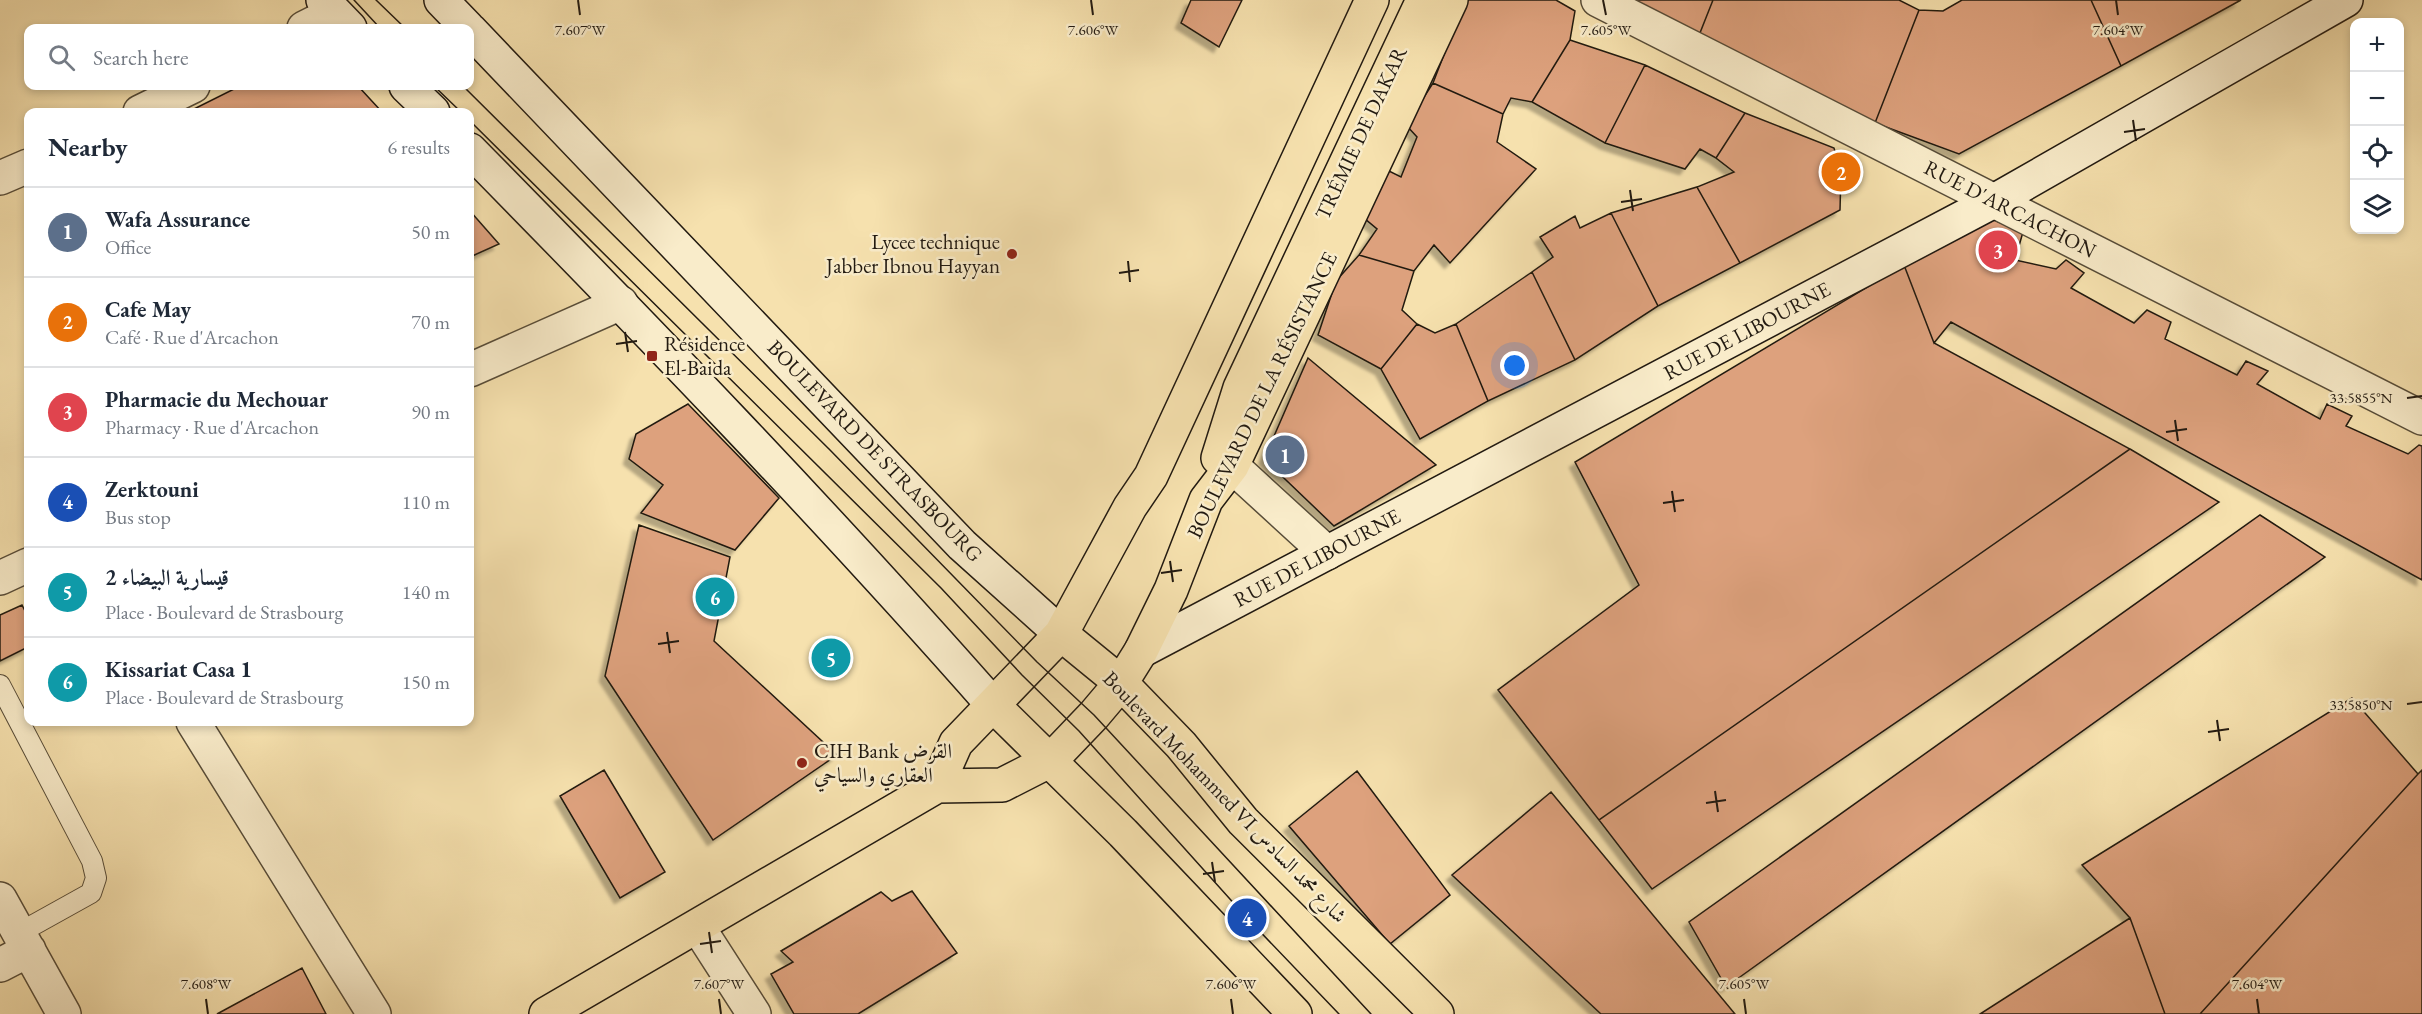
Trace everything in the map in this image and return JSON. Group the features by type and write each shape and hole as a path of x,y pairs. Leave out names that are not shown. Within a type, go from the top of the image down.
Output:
{"main road":[{"name":"BOULEVARD DE STRASBOURG","path":"441,0 464,24"},
{"path":"937,786 956,743 1060,634 1130,507 1150,476 1372,0"},
{"name":"TRÉMIE DE DAKAR","path":"1150,476 1201,411 1393,0"},
{"name":"TRÉMIE DE DAKAR","path":"1206,500 1240,388 1423,0"},
{"name":"BOULEVARD DE LA RÉSISTANCE","path":"546,1014 937,786 1002,785 1051,760 1121,683 1141,651 1171,590 1206,500 1232,466 1451,0"},
{"name":"RUE D'ARCACHON","path":"1598,0 2422,418"},
{"name":"RUE DE LIBOURNE","path":"1141,651 1994,201 2346,0"},
{"path":"313,24 336,14"},
{"name":"BOULEVARD DE STRASBOURG","path":"474,34 962,545 1060,634"},
{"path":"148,108 185,90"},
{"path":"410,90 429,108"},
{"path":"474,154 621,303 898,598 993,705 1051,760 1295,1014"},
{"path":"0,178 24,168"},
{"path":"474,368 621,303"},
{"path":"1232,466 1327,553"},
{"path":"0,578 24,568"},
{"name":"Boulevard Mohammed VI شارع محمد السادس","path":"1060,634 1121,683 1181,745 1243,821 1437,1014"},
{"path":"196,726 374,1014"},
{"path":"0,899 64,1014"},
{"path":"698,927 754,1014"},
{"path":"0,965 24,942"}],"lane":[{"path":"0,685 92,861 96,878 91,893 24,942"}],"building":[{"path":"1191,0 1242,0 1219,47 1181,23"},
{"path":"1465,0 1556,0 1575,11 1570,40 1532,102 1511,98 1503,114 1433,83"},
{"path":"1626,0 1713,0 1698,38"},
{"path":"1713,0 1899,0 1919,10 1875,123 1698,38"},
{"path":"1962,0 2091,0 2121,66 1959,154 1875,123 1919,10 1943,11"},
{"path":"2091,0 2241,0 2121,66"},
{"path":"1570,40 1645,65 1605,143 1532,102"},
{"path":"1645,65 1745,113 1716,158 1700,149 1685,169 1605,143"},
{"path":"1433,83 1503,114 1497,142 1536,169 1450,263 1434,245 1414,271 1359,255 1377,229 1364,218 1387,170 1401,177 1417,137 1406,125"},
{"path":"232,90 362,90 378,108 196,108"},
{"path":"1745,113 1834,148 1841,172 1840,210 1740,263 1697,187 1734,172 1716,158"},
{"path":"1697,187 1740,263 1658,306 1611,213"},
{"path":"1611,213 1658,306 1575,360 1532,272 1553,257 1540,237 1575,216 1580,228"},
{"path":"474,216 499,244 474,255"},
{"path":"1984,216 2023,232 2015,260 2056,269 2066,260 2084,273 2071,288 2134,323 2147,310 2171,322 2165,339 2237,375 2246,361 2268,371 2257,384 2320,419 2327,404 2352,416 2346,426 2408,454 2419,445 2422,446 2422,580 1951,322 1934,343 1904,265"},
{"path":"1359,255 1414,271 1402,310 1417,324 1381,369 1318,335 1336,281"},
{"path":"1904,265 1934,343 2130,449 1599,820 1498,690 1639,585 1575,462"},
{"path":"1532,272 1575,360 1488,401 1456,324"},
{"path":"1417,324 1435,333 1456,324 1488,401 1420,439 1381,369"},
{"path":"1308,358 1436,465 1334,526 1264,459"},
{"path":"688,404 779,498 735,550 641,513 663,485 629,459 636,434"},
{"path":"2130,449 2219,502 1652,889 1599,820"},
{"path":"2260,515 2325,557 1726,987 1689,922"},
{"path":"639,525 730,557 714,641 837,755 713,840 605,676"},
{"path":"22,605 24,609 24,649 0,661 0,615"},
{"path":"2352,698 2418,774 2200,1014 2165,1014 2130,918 2082,865"},
{"path":"604,770 665,872 620,898 560,796"},
{"path":"2422,770 2422,1014 2200,1014 2418,774"},
{"path":"1357,771 1450,895 1390,944 1289,826"},
{"path":"1551,792 1735,1014 1601,1014 1452,875"},
{"path":"912,891 957,953 858,1014 794,1014 771,974 793,962 781,951 881,892 892,901"},
{"path":"2130,918 2165,1014 1980,1014"},
{"path":"302,968 326,1014 217,1014"}],"tram line":[{"path":"354,0 376,24"},
{"path":"376,0 401,24"},
{"path":"438,90 457,108"},
{"path":"467,90 830,450 1037,662 1094,715 1371,1014"},
{"path":"474,125 941,588 1022,675 1079,731 1247,918 1339,1014"}],"place":[{"name":"Cafe May","path":"1841,172"},
{"name":"Pharmacie du Mechouar","path":"1998,250"},
{"name":"Lycee technique Jabber Ibnou Hayyan","path":"1012,254"},
{"name":"Résidence El-Baida","path":"652,356"},
{"name":"Wafa Assurance","path":"1285,455"},
{"name":"Kissariat Casa 1","path":"715,597"},
{"name":"قيسارية البيضاء 2","path":"831,658"},
{"name":"CIH Bank القرض العقاري والسياحي","path":"802,763"},
{"name":"Zerktouni","path":"1247,918"}]}
